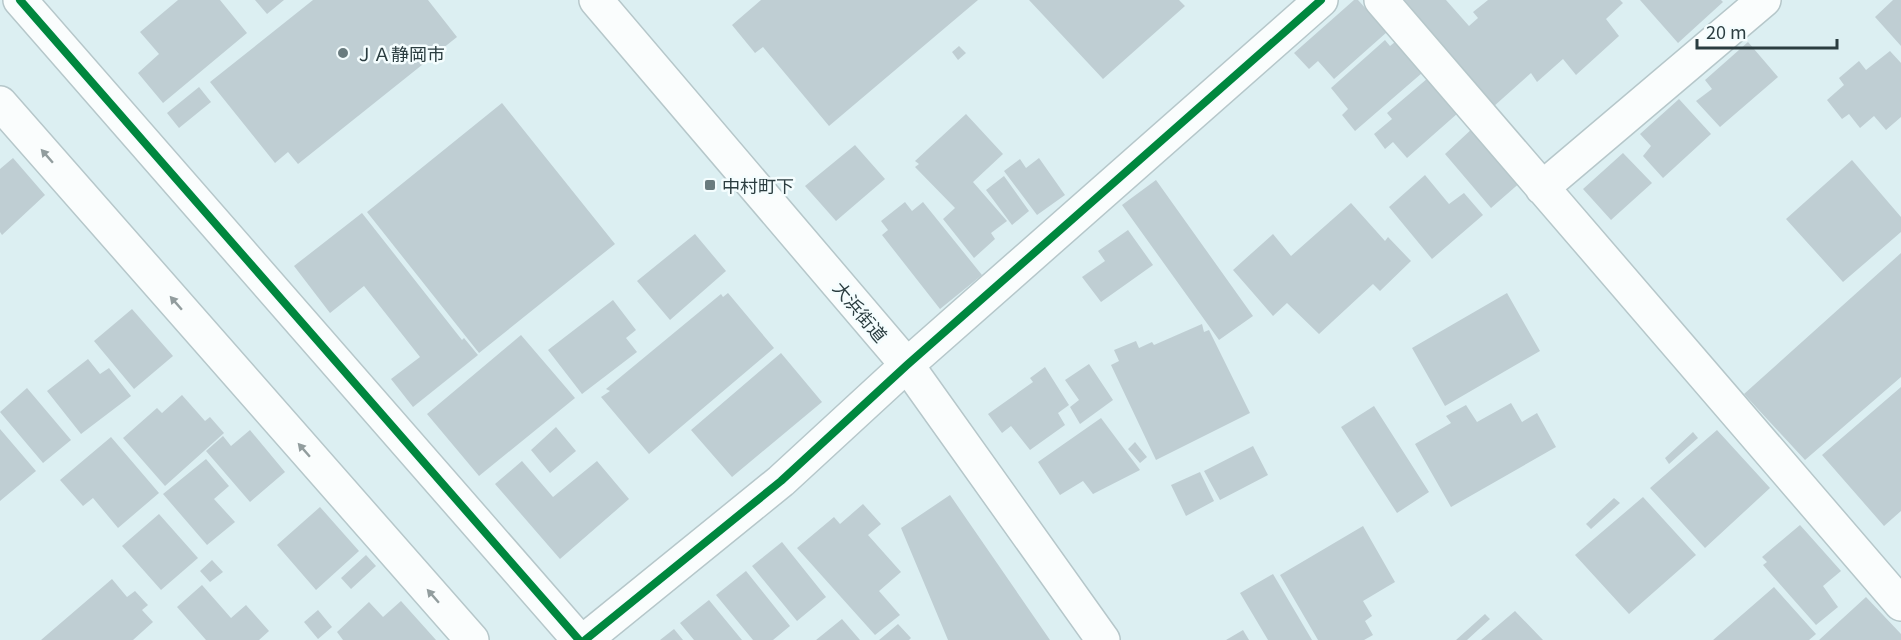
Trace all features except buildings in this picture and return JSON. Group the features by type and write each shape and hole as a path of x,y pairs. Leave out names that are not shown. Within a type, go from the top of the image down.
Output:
{"street":[{"path":"20,0 579,640"},
{"name":"大浜街道","path":"596,0 907,365 1103,640"},
{"path":"585,640 781,481 907,365 1321,0"},
{"path":"1381,0 1901,604"},
{"path":"1542,188 1764,0"},
{"path":"0,103 472,640"}],"cycle path":[{"path":"20,0 579,640"},
{"path":"585,640 781,481 907,365 1321,0"}],"place":[{"name":"ＪＡ静岡市","path":"343,53"},
{"name":"中村町下","path":"710,185"}]}
